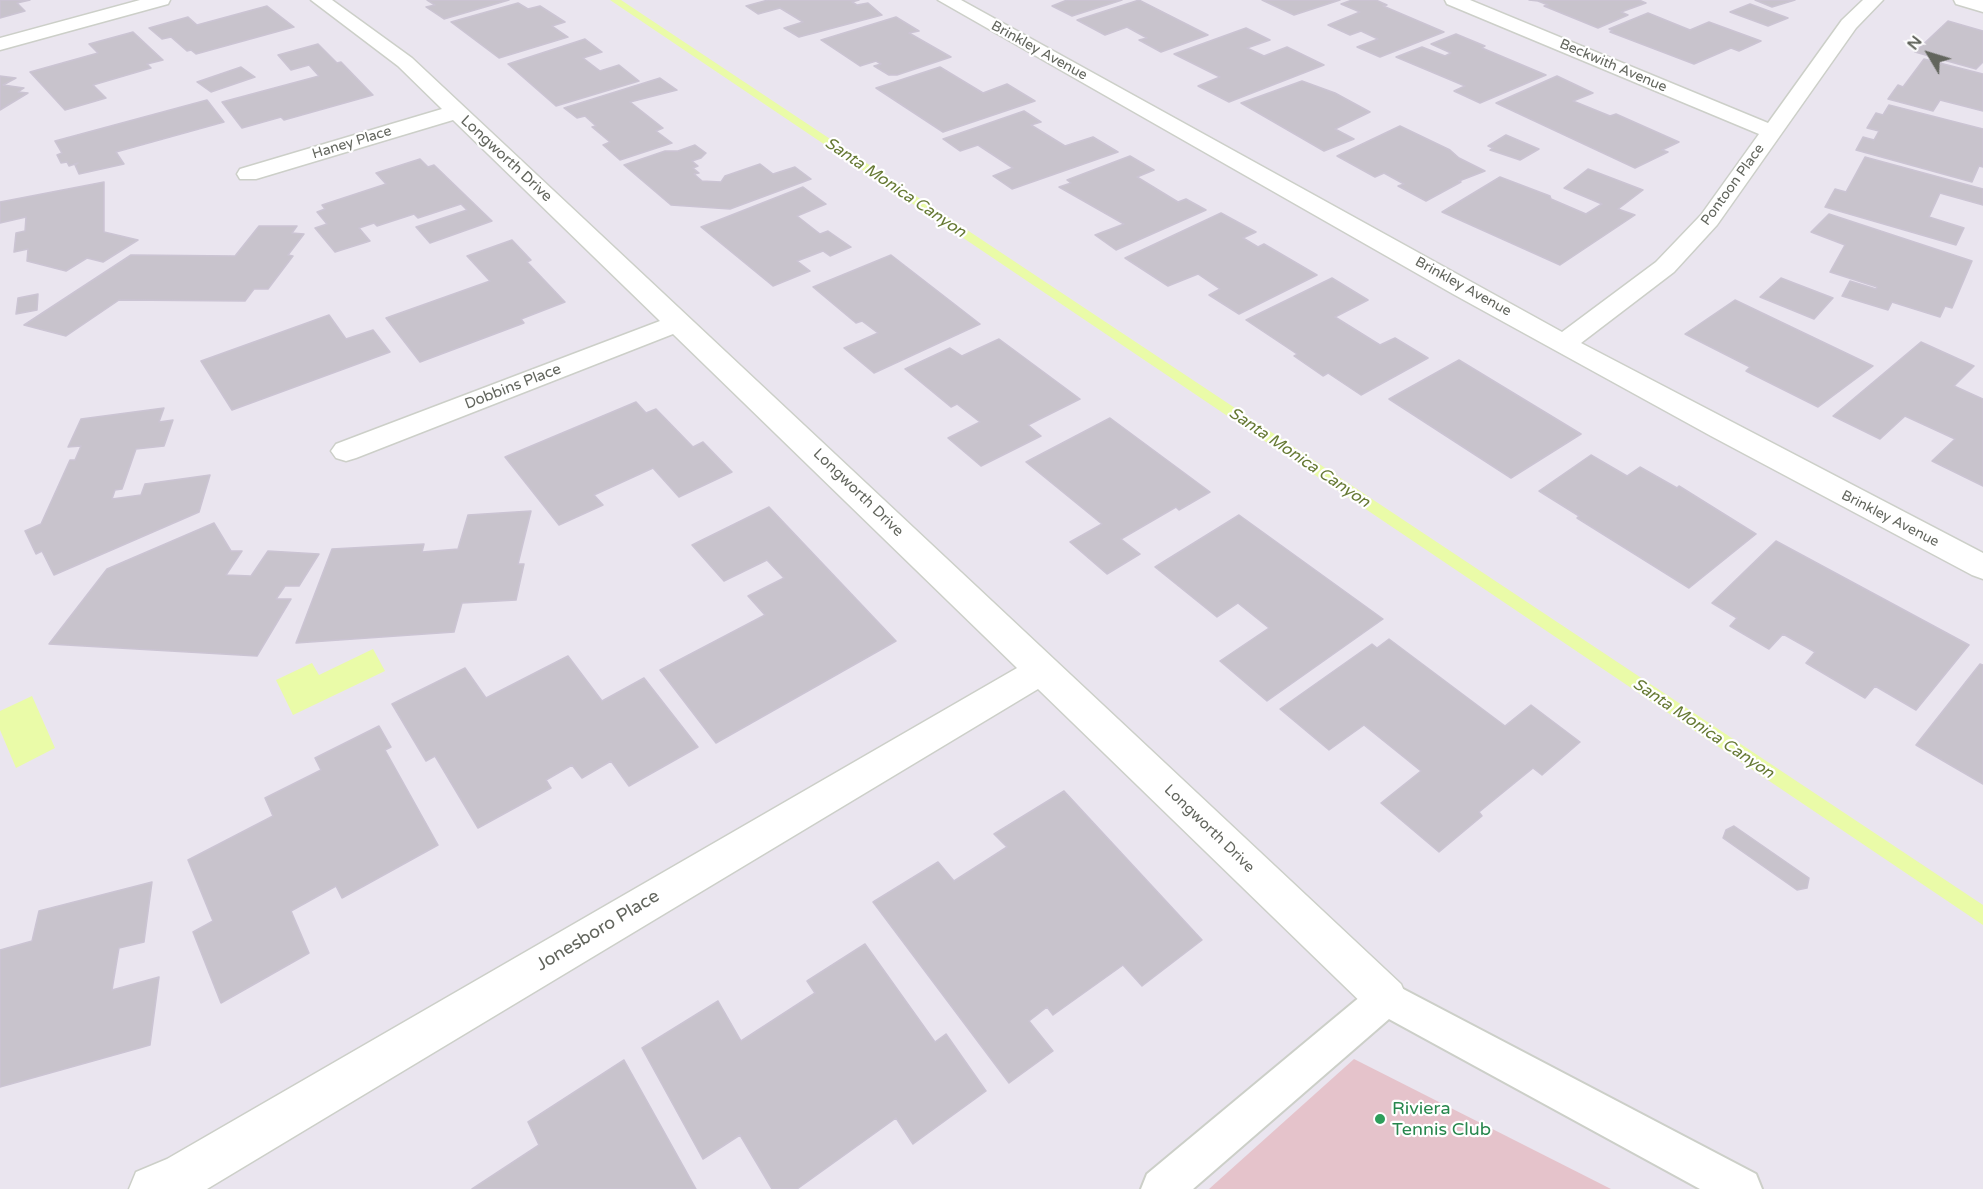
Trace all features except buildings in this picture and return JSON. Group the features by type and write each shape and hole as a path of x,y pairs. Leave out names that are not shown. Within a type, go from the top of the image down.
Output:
{"street":[{"path":"0,44 161,0"},
{"name":"Longworth Drive","path":"320,0 405,62 1386,998"},
{"name":"Brinkley Avenue","path":"947,0 1564,343 1858,503 1983,567"},
{"name":"Beckwith Avenue","path":"1454,0 1772,132"},
{"name":"Pontoon Place","path":"1564,343 1665,267 1709,220 1849,24 1874,0"},
{"path":"1963,0 1983,6"},
{"name":"Haney Place","path":"248,174 456,112"},
{"name":"Dobbins Place","path":"346,451 680,322"},
{"name":"Jonesboro Place","path":"153,1189 195,1170 1042,670"}],"lane":[{"path":"1162,1189 1386,998 1741,1189"}],"shaded area":[{"path":"373,649 385,671 293,715 276,680 312,663 319,675"},
{"path":"32,696 55,748 16,768 0,730 0,711"},
{"name":"Riviera Tennis Club","path":"1354,1059 1611,1189 1209,1189"}],"waterway":[{"name":"Santa Monica Canyon","path":"615,0 1983,916"}],"place":[{"name":"Riviera Tennis Club","path":"1380,1119"}]}
